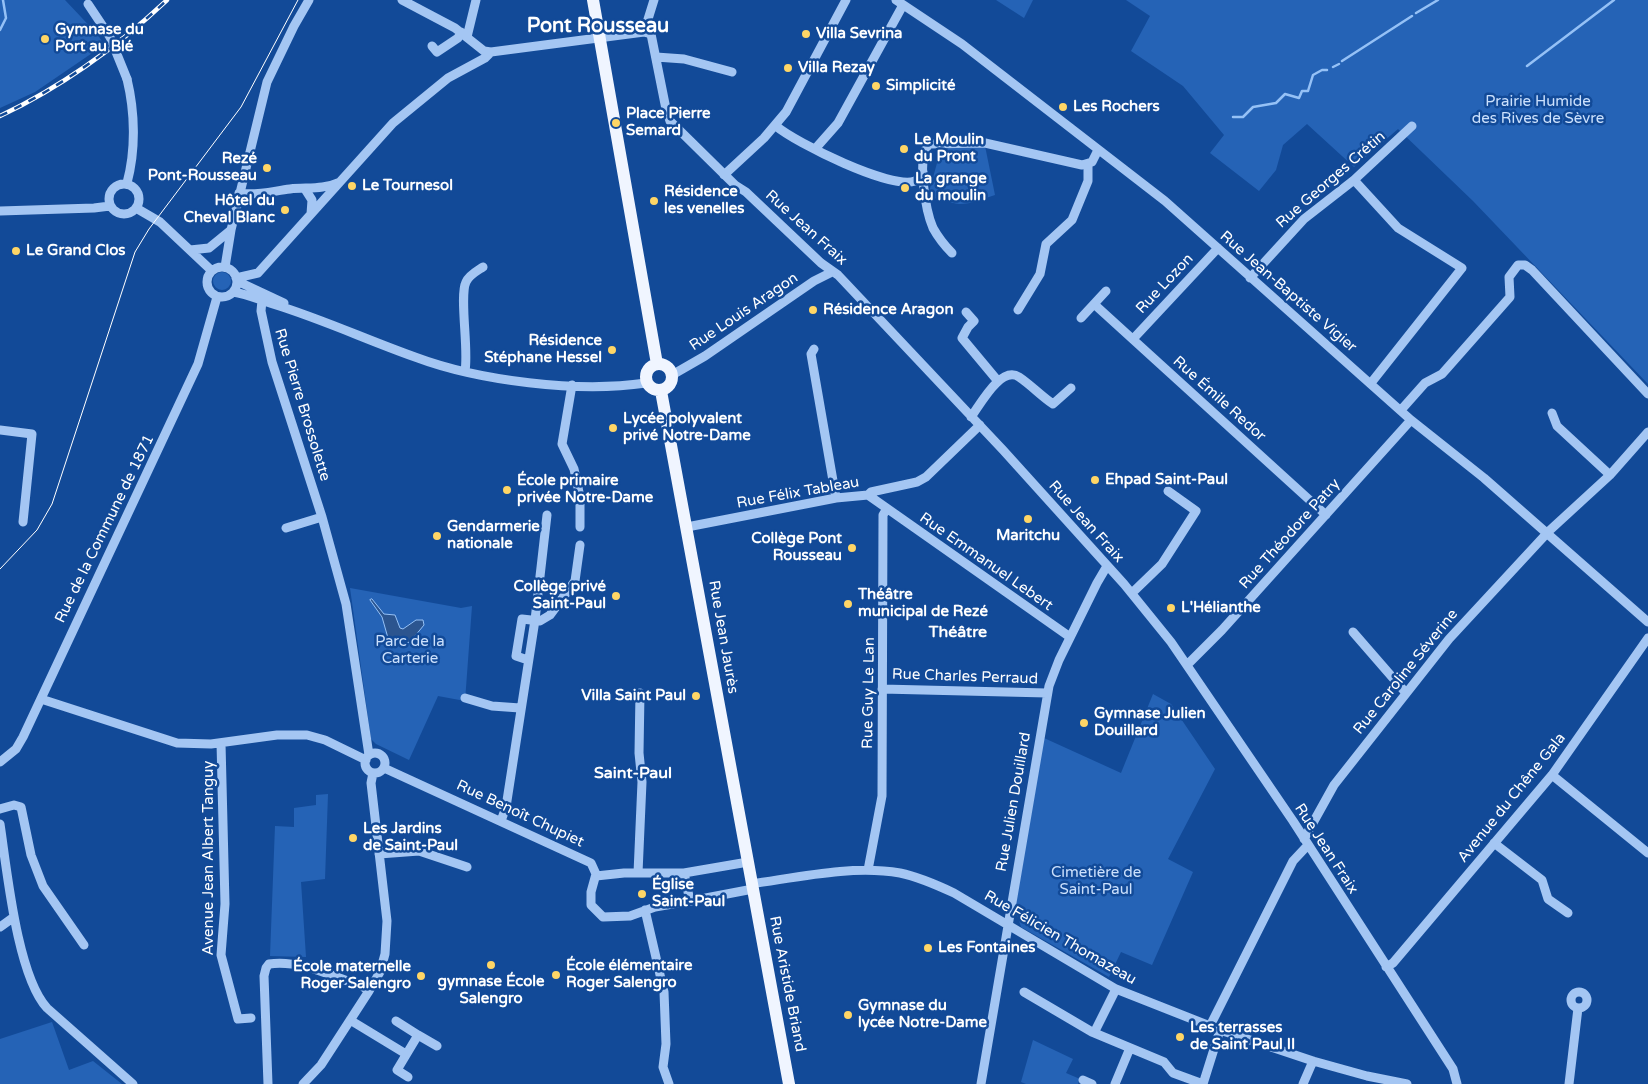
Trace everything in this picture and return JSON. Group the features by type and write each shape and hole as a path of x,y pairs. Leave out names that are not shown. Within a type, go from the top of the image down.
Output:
{"main road":[{"path":"593,0 657,364"},
{"path":"657,364 667,367 672,376 669,386 661,391 651,389 646,383 647,371 657,364"},
{"name":"Rue Jean Jaurès","path":"661,391 752,886"},
{"name":"Rue Aristide Briand","path":"752,886 789,1084"}],"street":[{"path":"225,267 230,230 267,82 309,0"},
{"path":"402,0 464,35 484,50 491,52 644,32 654,0"},
{"path":"432,46 437,52 464,35 476,0"},
{"path":"724,175 776,126 786,112 846,0"},
{"path":"86,2 110,37 127,79 133,124 130,171 127,184"},
{"path":"815,149 838,123 899,2"},
{"name":"Rue Jean-Baptiste Vigier","path":"899,2 962,44 1158,196 1411,420 1484,478 1648,622"},
{"name":"Rue Jean Fraix","path":"644,32 651,34 670,121 724,175 746,192 832,272 838,275 980,425 1132,593 1187,665 1306,842 1453,1070 1458,1084"},
{"path":"237,280 258,273 311,214 316,212 393,123 448,78 485,58 491,52"},
{"path":"656,56 684,59 732,72"},
{"path":"776,126 838,161 875,175 912,181 918,179 923,172"},
{"name":"Rue Georges Crétin","path":"1250,278 1304,219 1354,180 1412,126"},
{"path":"952,254 936,232 928,215 923,172 925,149 929,144 934,142 985,142 1071,163 1088,165 1092,162 1098,150"},
{"path":"1018,310 1040,274 1046,244 1072,220 1088,180 1088,165"},
{"path":"1354,180 1398,228 1462,268 1371,383"},
{"path":"239,193 251,195 292,188 326,187 340,182"},
{"path":"127,184 135,188 140,200 131,213 123,214 110,206 109,199 111,191 117,185 127,184"},
{"path":"305,189 312,200 311,214"},
{"path":"0,211 110,206"},
{"path":"136,208 160,222 212,270"},
{"path":"190,250 208,248 230,230"},
{"name":"Rue Lozon","path":"1133,340 1218,248"},
{"path":"1401,410 1426,383 1442,374 1510,297 1509,277 1518,265 1525,265 1532,270 1648,394"},
{"path":"237,280 233,292 224,297 217,297 210,292 206,284 212,270 225,267 232,271 237,280 305,314"},
{"path":"465,371 467,356 464,286 472,274 483,268"},
{"name":"Rue Louis Aragon","path":"672,376 705,356 814,281 832,272"},
{"path":"257,290 258,273"},
{"path":"1082,318 1106,291"},
{"path":"233,292 305,314 414,357 465,371 516,380 572,385 611,386 646,383"},
{"name":"Rue de la Commune de 1871","path":"0,762 8,757 21,742 198,364 217,297"},
{"name":"Rue Pierre Brossolette","path":"262,300 261,311 272,362 322,517 346,604 368,758"},
{"name":"Rue Émile Redor","path":"1094,304 1326,515"},
{"path":"966,312 974,322 968,327 962,338 998,380"},
{"path":"814,349 811,354 836,498"},
{"path":"971,417 998,380 1010,374 1017,376 1053,404 1071,388"},
{"path":"572,385 562,444 574,469 580,497 580,527"},
{"path":"1552,413 1557,426 1610,475"},
{"name":"Rue Théodore Patry","path":"1187,665 1411,420"},
{"name":"Rue Félix Tableau","path":"687,527 836,498 868,495 878,490 922,480 980,425"},
{"path":"0,430 32,434 23,522"},
{"name":"Rue Caroline Séverine","path":"1210,1026 1334,785 1449,639 1546,534 1610,475 1648,432"},
{"path":"1132,593 1162,564 1196,511 1168,491"},
{"path":"868,495 886,510"},
{"name":"Rue Emmanuel Lebert","path":"886,510 1070,637"},
{"name":"Rue Guy Le Lan","path":"868,870 882,796 884,595 882,562 883,515 886,510"},
{"path":"501,820 506,807 535,620 547,515"},
{"path":"286,528 322,517"},
{"path":"528,660 516,656 522,619 544,620 550,615 575,581 580,545"},
{"name":"Rue Julien Douillard","path":"981,1084 1004,961 1007,924 1047,693 1054,672 1070,637 1107,566"},
{"path":"1353,632 1406,693"},
{"name":"Avenue du Chêne Gala","path":"1386,967 1393,963 1552,775 1648,638"},
{"name":"Rue Charles Perraud","path":"882,689 1047,693"},
{"path":"638,873 642,782 640,693"},
{"path":"465,698 486,704 520,708"},
{"path":"41,699 166,741 193,745 277,735 307,735 325,740 368,758 380,755 385,760 384,768 377,774 373,773 366,766 368,758"},
{"name":"Avenue Jean Albert Tanguy","path":"222,743 225,904 221,955 238,1019 251,1018"},
{"name":"Rue Benoît Chupiet","path":"384,768 588,861 593,866 596,876"},
{"path":"303,1084 321,1065 380,972 387,938 371,783 373,773"},
{"path":"1552,775 1648,853"},
{"path":"0,808 14,805 21,808 31,855 43,886 84,946"},
{"path":"0,824 14,917 33,986 42,1003 133,1084"},
{"path":"1494,844 1542,880 1548,899 1568,913"},
{"path":"379,854 419,851 467,867"},
{"path":"596,876 638,873 684,873 748,862"},
{"name":"Rue Félicien Thomazeau","path":"596,876 590,898 594,910 600,915 617,918 752,886 868,870 901,874 927,881 954,893 1116,989 1220,1030 1313,1061 1367,1076 1407,1084"},
{"path":"684,873 690,901"},
{"path":"645,910 664,992 666,1044 663,1067 669,1084"},
{"path":"0,927 14,917"},
{"path":"268,1084 264,976 269,964 288,963 303,966 362,986 369,991"},
{"path":"1094,1033 1116,989"},
{"path":"1024,992 1094,1033 1164,1062 1173,1073 1203,1084 1220,1030"},
{"path":"1570,1084 1578,1008"},
{"path":"350,1020 406,1054"},
{"path":"396,1021 437,1046"},
{"path":"408,1077 397,1070 418,1035"},
{"path":"1115,1084 1130,1048"},
{"path":"1303,1084 1313,1061"}],"green space":[{"path":"0,0 65,0 98,35 104,45 35,92 0,108"},
{"path":"996,0 1033,0 1024,18"},
{"name":"Prairie Humide des Rives de Sèvre","path":"1126,0 1648,0 1648,384 1473,201 1398,129 1354,167 1307,124 1283,145 1276,170 1259,191 1210,153 1224,135 1183,86 1131,51 1150,16"},
{"path":"985,146 995,195 964,204 935,198 927,199 939,156 950,147"},
{"path":"222,272 228,275 231,281 228,287 222,290 216,287 213,281 216,275"},
{"name":"Parc de la Carterie","path":"350,588 461,608 472,606 465,701 438,696 409,760 376,744 371,739"},
{"name":"Cimetière de Saint-Paul","path":"1153,694 1171,704 1215,769 1168,859 1193,872 1152,965 1121,952 1109,977 1021,927 1015,908 1044,738 1121,773"},
{"path":"328,794 325,879 301,882 306,957 270,956 275,826 294,827 294,808 316,805 316,795"},
{"path":"52,1022 69,1070 93,1061 122,1084 0,1084 0,1039"},
{"path":"1033,1040 1073,1059 1066,1073 1080,1079 1078,1084 1026,1084 1021,1082"}],"shaded area":[{"path":"372,599 384,614 395,615 400,628 403,629 416,620 423,620 424,625 410,642 397,645 388,638 382,617 370,600"}],"waterway":[{"path":"0,30 6,18 3,0"},
{"path":"1416,13 1438,0"},
{"path":"1527,66 1614,0"},
{"path":"1342,61 1412,16"},
{"path":"1333,67 1339,64"},
{"path":"1233,117 1243,117 1253,107 1276,103 1285,94 1299,98 1302,91 1308,91 1313,75 1322,70 1327,70"}],"tram line":[{"path":"0,569 37,530 52,504 135,252 149,229 241,107 298,0"}],"railway":[{"path":"0,116 67,79 109,49 167,0"}],"place":[{"name":"Villa Sevrina","path":"806,34"},
{"name":"Gymnase du Port au Blé","path":"45,39"},
{"name":"Villa Rezay","path":"788,68"},
{"name":"Simplicité","path":"876,86"},
{"name":"Les Rochers","path":"1063,107"},
{"name":"Place Pierre Semard","path":"616,123"},
{"name":"Le Moulin du Pront","path":"904,149"},
{"name":"Rezé Pont-Rousseau","path":"267,168"},
{"name":"Le Tournesol","path":"352,186"},
{"name":"La grange du moulin","path":"905,188"},
{"name":"Résidence les venelles","path":"654,201"},
{"name":"Hôtel du Cheval Blanc","path":"285,210"},
{"name":"Le Grand Clos","path":"16,251"},
{"name":"Résidence Aragon","path":"813,310"},
{"name":"Résidence Stéphane Hessel","path":"612,350"},
{"name":"Lycée polyvalent privé Notre-Dame","path":"613,428"},
{"name":"Ehpad Saint-Paul","path":"1095,480"},
{"name":"École primaire privée Notre-Dame","path":"507,490"},
{"name":"Maritchu","path":"1028,519"},
{"name":"Gendarmerie nationale","path":"437,536"},
{"name":"Collège Pont Rousseau","path":"852,548"},
{"name":"Collège privé Saint-Paul","path":"616,596"},
{"name":"Théâtre municipal de Rezé","path":"848,604"},
{"name":"L'Hélianthe","path":"1171,608"},
{"name":"Villa Saint Paul","path":"696,696"},
{"name":"Gymnase Julien Douillard","path":"1084,723"},
{"name":"Les Jardins de Saint-Paul","path":"353,838"},
{"name":"Église Saint-Paul","path":"642,894"},
{"name":"Les Fontaines","path":"928,948"},
{"name":"gymnase École Salengro","path":"491,965"},
{"name":"École élémentaire Roger Salengro","path":"556,975"},
{"name":"École maternelle Roger Salengro","path":"421,976"},
{"name":"Gymnase du lycée Notre-Dame","path":"848,1015"},
{"name":"Les terrasses de Saint Paul II","path":"1180,1037"}],"district":[{"name":"Pont Rousseau","path":"598,27"},
{"name":"Théâtre","path":"958,633"},
{"name":"Saint-Paul","path":"633,774"}]}
